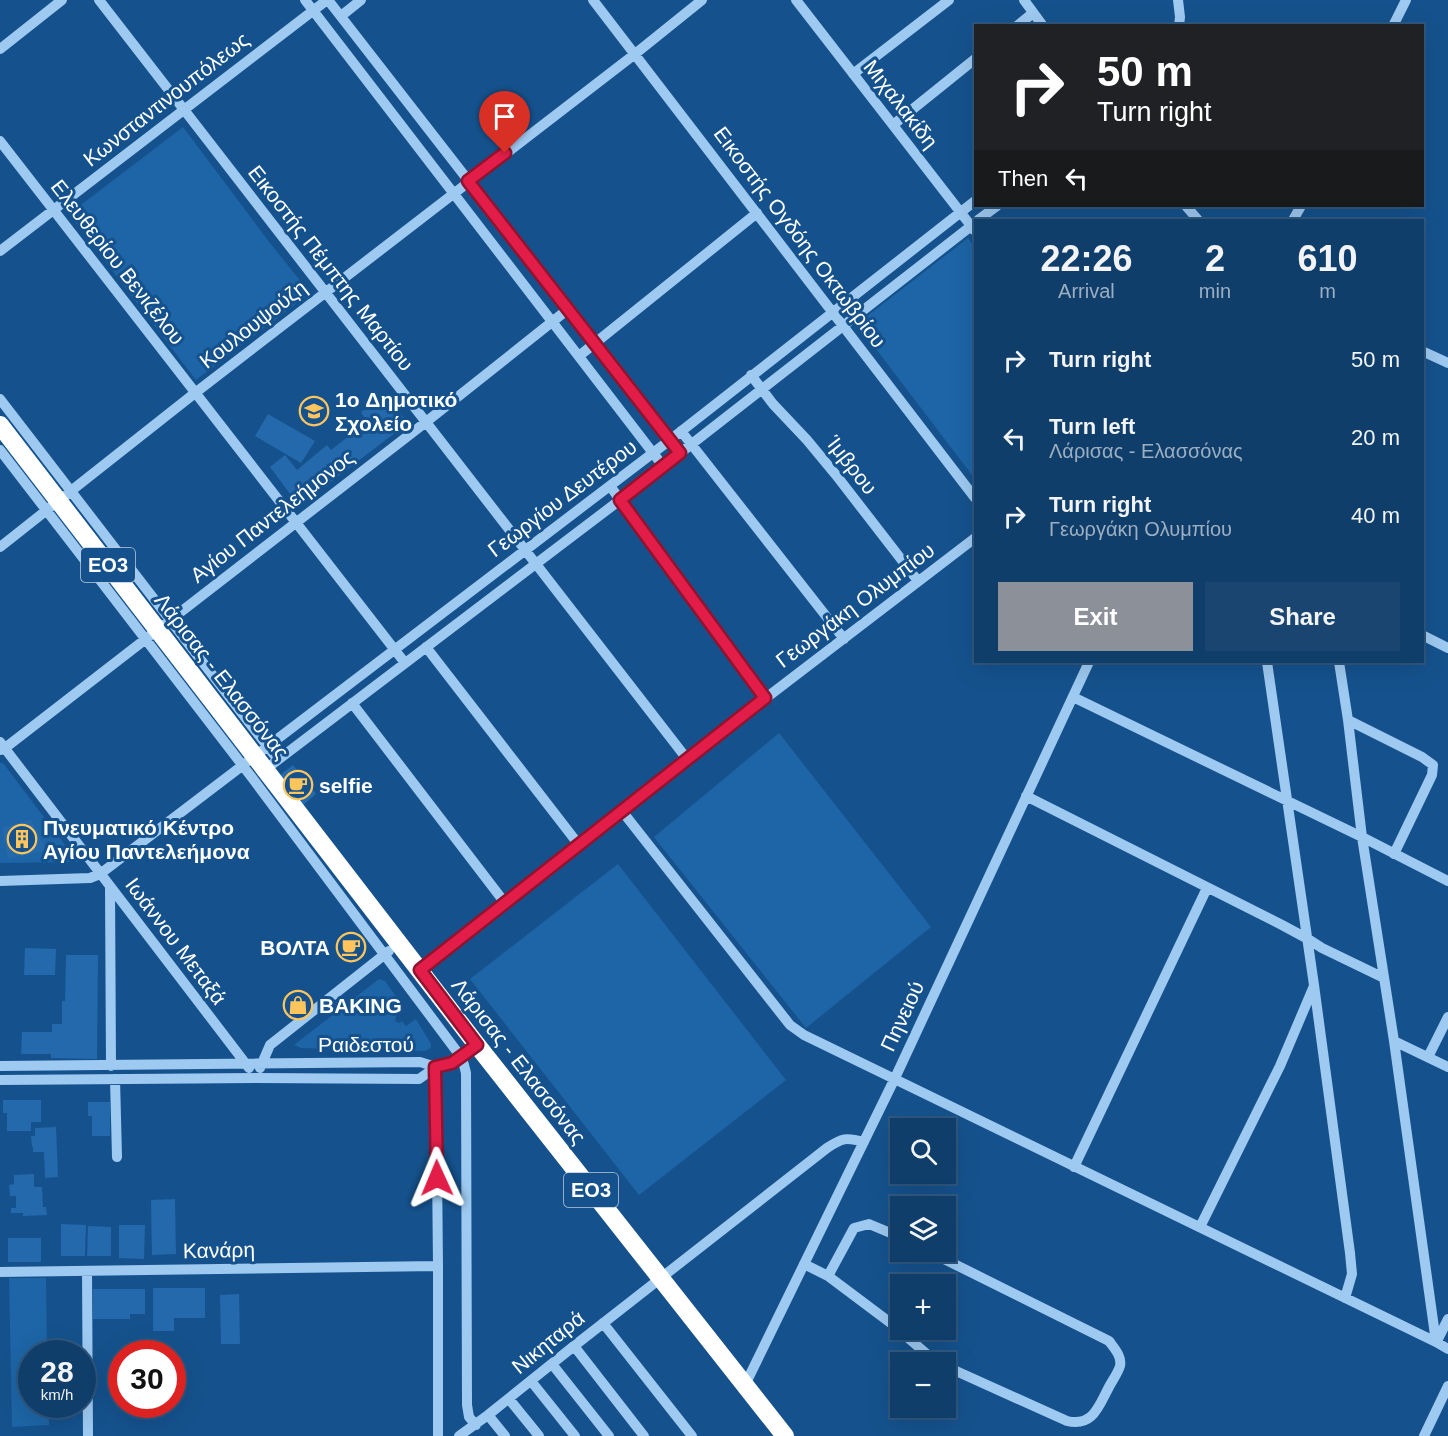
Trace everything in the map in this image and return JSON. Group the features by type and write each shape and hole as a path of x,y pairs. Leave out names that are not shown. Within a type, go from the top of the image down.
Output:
{"highway":[{"name":"Λάρισας - Ελασσόνας","path":"0,425 27,446 59,501 260,763 392,949 420,970 786,1436"}],"street":[{"path":"0,49 62,0"},
{"name":"Εικοστής Πέμπτης Μαρτίου","path":"99,0 687,759"},
{"path":"305,0 663,466"},
{"path":"328,0 680,453"},
{"name":"Κωνσταντινουπόλεως","path":"0,251 328,0"},
{"path":"341,16 361,0"},
{"name":"Εικοστής Ογδόης Οκτωβρίου","path":"593,0 974,497"},
{"name":"Κουλουψούζη","path":"0,547 702,0"},
{"name":"Μιχαλακίδη","path":"796,0 961,212 974,224"},
{"path":"853,74 949,0"},
{"path":"1024,0 1041,24"},
{"path":"1178,0 1179,24"},
{"path":"1394,24 1406,0"},
{"path":"1019,24 1033,13"},
{"path":"893,125 974,60"},
{"name":"Ελευθερίου Βενιζέλου","path":"0,141 405,663"},
{"name":"Γεωργίου Δευτέρου","path":"260,763 394,650 670,440 974,202"},
{"name":"Γεωργίου Δευτέρου","path":"982,219 996,207"},
{"path":"1187,207 1197,219"},
{"path":"579,356 757,213"},
{"name":"Γεωργίου Δευτέρου","path":"260,763 352,704 974,226"},
{"name":"Αγίου Παντελεήμονος","path":"2,747 426,422 567,310"},
{"path":"1424,352 1448,363"},
{"name":"Ίμβρου","path":"751,375 773,404 836,475 918,581"},
{"path":"0,399 27,446"},
{"path":"681,431 844,639"},
{"path":"0,450 59,501"},
{"path":"610,486 765,698"},
{"name":"Γεωργάκη Ολυμπίου","path":"420,970 765,698 974,539"},
{"path":"1424,636 1448,648"},
{"path":"426,647 579,845"},
{"name":"Πηνειού","path":"746,1384 895,1078 1089,663"},
{"path":"1267,663 1308,939 1352,1274 1345,1298"},
{"path":"1339,663 1362,837 1394,1041 1436,1342"},
{"path":"1073,697 1448,881"},
{"path":"352,704 506,903"},
{"path":"1348,720 1422,757 1433,765 1432,775 1394,854"},
{"name":"Ιωάννου Μεταξά","path":"2,747 256,1078"},
{"path":"0,881 90,878 100,874 260,763"},
{"path":"1026,796 1384,978"},
{"path":"622,811 790,1025 804,1035 1448,1349"},
{"path":"110,886 111,1066"},
{"path":"1074,1167 1207,888"},
{"path":"256,1078 270,1046 392,949 464,1065 466,1405 469,1417 476,1425"},
{"path":"1200,1227 1280,1066 1314,985"},
{"path":"1428,1057 1448,1017"},
{"path":"1394,1041 1448,1067"},
{"path":"438,1436 435,1067 452,1063 477,1045"},
{"name":"Ραιδεστού","path":"0,1066 420,1062 435,1067"},
{"name":"Ραιδεστού","path":"0,1080 419,1078 435,1067"},
{"path":"115,1079 117,1157"},
{"name":"Νικηταρά","path":"463,1435 831,1145 846,1138 864,1142"},
{"path":"828,1276 854,1228 868,1224 890,1233"},
{"path":"950,1262 1109,1341 1119,1354 1120,1365 1096,1412 1086,1421 1077,1423 1066,1421 956,1371"},
{"path":"804,1264 828,1276 892,1324 924,1352"},
{"name":"Κανάρη","path":"0,1272 438,1266"},
{"path":"87,1271 88,1436"},
{"path":"1436,1342 1448,1319"},
{"path":"603,1323 692,1436"},
{"path":"574,1346 644,1436"},
{"path":"552,1364 609,1436"},
{"path":"531,1381 575,1436"},
{"path":"1424,1436 1448,1386"},
{"path":"509,1399 539,1436"},
{"path":"488,1415 505,1436"}],"shaded area":[{"path":"183,127 310,293 196,380 69,214"},
{"path":"968,238 974,247 974,478 857,324"},
{"path":"779,733 931,927 806,1028 654,837"},
{"path":"0,763 3,763 78,862 0,863"},
{"path":"618,864 786,1080 639,1195 470,979"},
{"path":"379,979 385,981 402,1005 395,1012 396,1022 402,1021 406,1026 416,1019 431,1044 431,1048 425,1051 301,1048 294,1045"},
{"path":"9,1278 46,1278 47,1340 18,1340 18,1418 49,1418 49,1425 12,1427"}],"building":[{"path":"386,394 408,423 299,506 270,467 285,455 297,470 327,445 331,450 367,422 361,412"},
{"path":"268,414 315,441 301,463 255,436"},
{"name":"selfie","path":"293,765 316,794 302,806 280,775"},
{"name":"Πνευματικό Κέντρο Αγίου Παντελεήμονα","path":"31,819 46,850 8,859 2,828"},
{"name":"ΒΟΛΤΑ","path":"352,936 361,949 350,957 342,944"},
{"path":"25,948 56,949 55,975 24,975"},
{"path":"66,955 98,955 97,1059 51,1058 51,1054 21,1054 22,1032 52,1032 52,1024 62,1024"},
{"path":"3,1100 41,1100 41,1122 31,1122 31,1131 7,1131 7,1113 3,1113"},
{"path":"88,1102 110,1102 110,1136 92,1136 92,1116 88,1116"},
{"path":"56,1127 58,1177 45,1178 44,1152 33,1152 31,1136 35,1136 35,1128"},
{"path":"34,1174 34,1187 42,1187 43,1207 46,1207 47,1215 23,1216 23,1213 11,1213 11,1208 16,1208 16,1196 10,1196 9,1185 14,1184 14,1175"},
{"path":"175,1199 176,1254 152,1255 151,1200"},
{"path":"61,1224 86,1225 85,1256 61,1256"},
{"path":"119,1225 145,1225 144,1259 119,1258"},
{"path":"88,1226 111,1227 111,1256 87,1256"},
{"path":"8,1238 41,1238 41,1262 8,1262"},
{"path":"153,1288 205,1288 205,1318 174,1318 174,1331 153,1331"},
{"path":"93,1289 145,1289 145,1314 130,1314 130,1319 93,1319"},
{"path":"239,1294 240,1344 221,1344 220,1295"}],"place":[{"name":"1o Δημοτικό Σχολείο","path":"314,411"},
{"name":"selfie","path":"298,785"},
{"name":"Πνευματικό Κέντρο Αγίου Παντελεήμονα","path":"22,839"},
{"name":"ΒΟΛΤΑ","path":"351,947"},
{"name":"BAKING","path":"298,1005"}],"route":[{"path":"437,1178 435,1067 452,1063 477,1045 420,970 765,698 620,500 680,453 468,181 505,153"}]}
